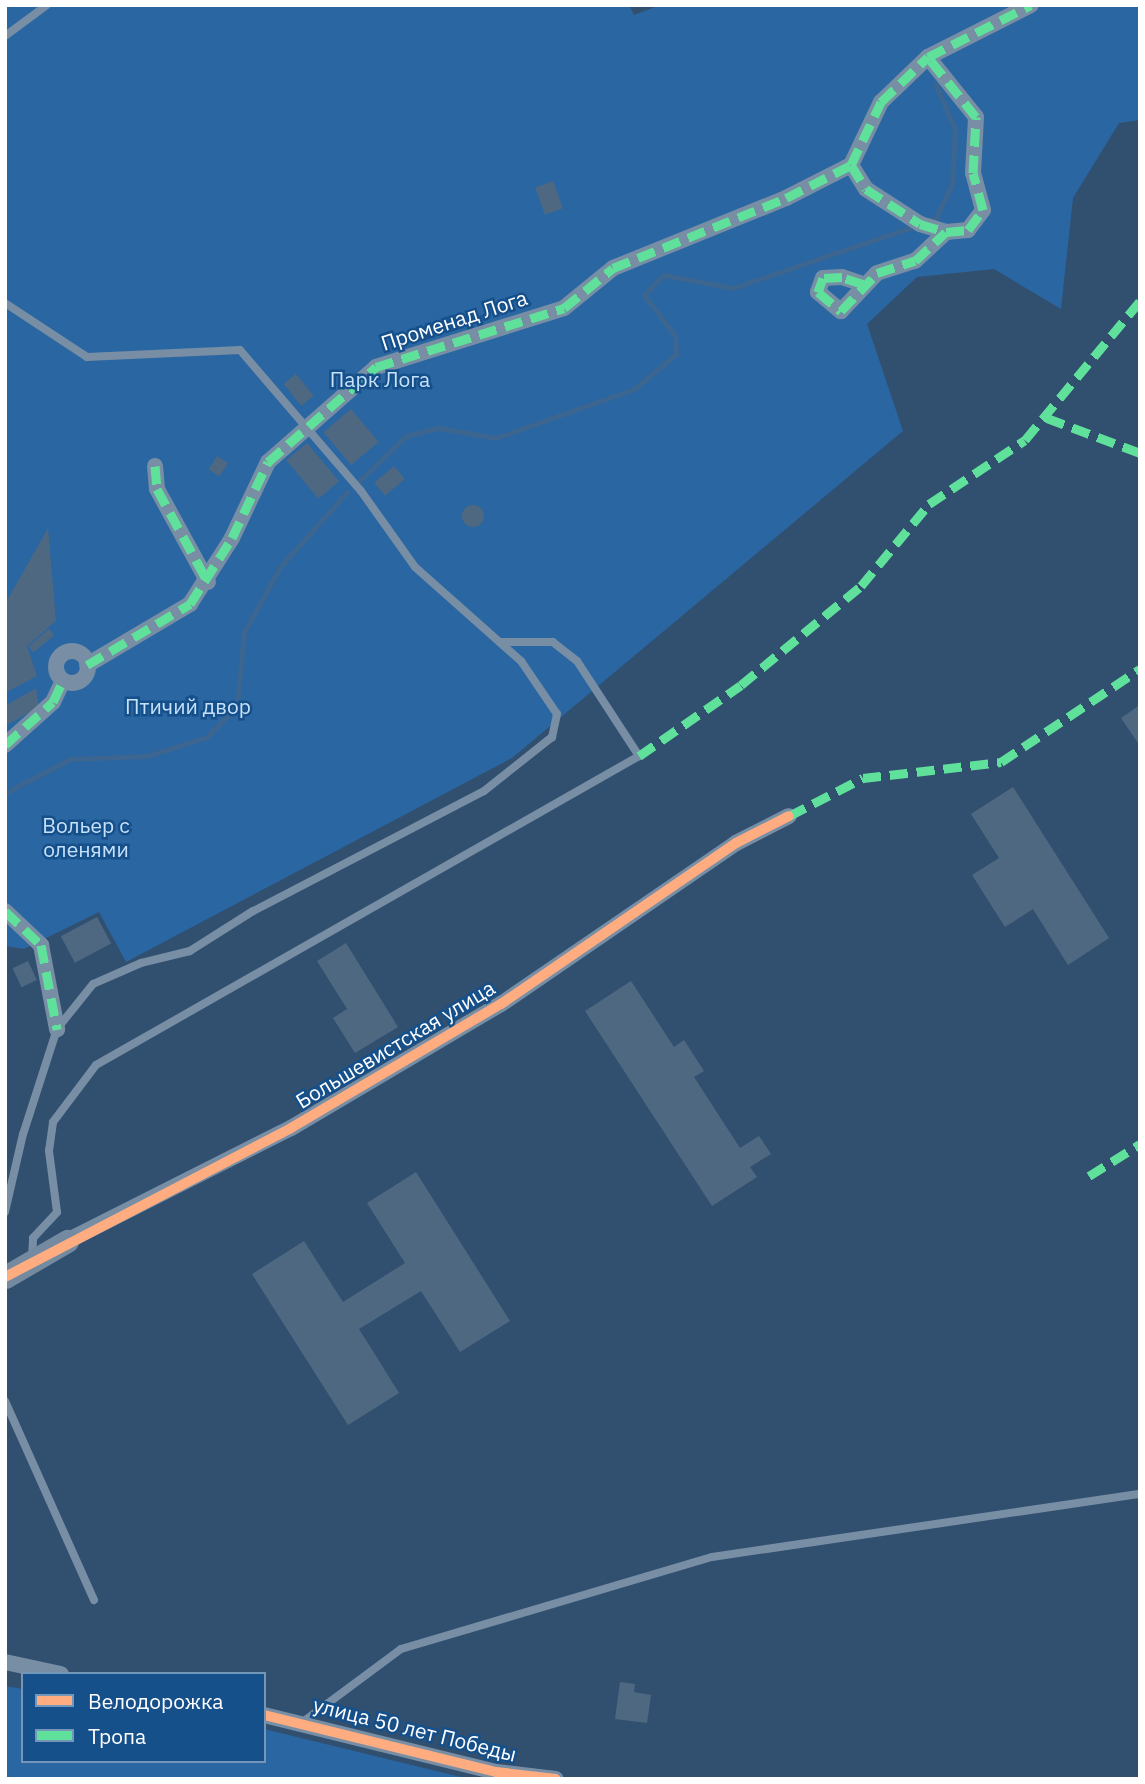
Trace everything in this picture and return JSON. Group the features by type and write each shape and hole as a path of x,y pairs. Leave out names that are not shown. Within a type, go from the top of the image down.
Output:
{"street":[{"path":"928,57 976,117 974,173 983,210 968,230 946,232 920,224 866,189 850,165 881,102 928,57 1031,5"},
{"name":"Променад Лога","path":"87,666 190,604 208,582 268,461 302,428 376,367 564,308 613,268 786,198 850,165"},
{"path":"863,284 877,272 915,261 946,232"},
{"path":"155,466 157,489 208,582"},
{"path":"77,652 87,666 79,681 63,681 56,667 63,654 77,652"},
{"path":"5,745 53,702 63,681"},
{"name":"Большевистская улица","path":"6,1271 32,1262 67,1241 291,1128 454,1032 736,843 789,816"},
{"path":"5,911 41,945 57,1029"},
{"path":"5,1662 52,1672"},
{"name":"улица 50 лет Победы","path":"266,1715 304,1721 496,1772 556,1779"}],"lane":[{"path":"5,36 47,5"},
{"path":"5,303 87,357 240,351 302,428 361,491 425,579 522,661 557,715 552,737 484,791 253,911 190,951 141,963 93,984 57,1029 23,1134 5,1212"},
{"path":"32,1262 33,1238 57,1212 51,1178 52,1122 96,1065 639,756 577,661 553,642 500,642"},
{"path":"5,1401 94,1600"},
{"path":"304,1721 401,1649 712,1558 1140,1494"},
{"path":"496,1772 513,1779"}],"green space":[{"name":"Парк Лога","path":"5,5 629,5 634,15 660,5 1140,5 1140,120 1119,123 1073,198 1061,309 994,269 917,277 867,324 903,431 512,758 126,962 99,912 24,949 5,946"},
{"path":"5,1686 21,1689 21,1763 266,1763 266,1729 469,1779 5,1779"}],"building":[{"path":"553,181 563,208 545,215 535,187"},
{"path":"296,374 314,396 301,406 284,384"},
{"path":"351,409 379,442 351,465 323,432"},
{"path":"307,443 339,481 318,499 286,460"},
{"path":"217,456 228,463 220,476 209,470"},
{"path":"394,466 405,479 385,496 374,483"},
{"path":"473,505 481,508 484,516 481,524 473,527 465,524 462,516 465,508"},
{"path":"48,528 56,621 27,646 37,676 5,693 5,604"},
{"path":"49,629 54,635 33,652 28,646"},
{"path":"36,688 39,707 5,726 5,706"},
{"path":"1140,705 1140,746 1121,718"},
{"path":"1013,787 1109,938 1068,965 1033,909 1005,927 972,875 999,858 971,814"},
{"path":"97,917 111,943 75,963 61,936"},
{"path":"346,943 398,1027 355,1053 333,1018 347,1009 317,961"},
{"path":"28,961 37,980 21,987 13,968"},
{"path":"631,981 674,1047 684,1040 704,1071 694,1077 740,1148 759,1136 771,1154 750,1167 757,1177 712,1206 585,1011"},
{"path":"416,1172 510,1321 460,1352 421,1291 359,1329 399,1393 348,1425 252,1274 304,1241 343,1302 405,1263 367,1203"},
{"path":"620,1682 635,1684 634,1692 651,1695 647,1723 615,1719"}],"waterway":[{"path":"927,221 936,218 952,183 955,130 936,85"},
{"path":"359,481 406,436 439,428 496,438 634,389 676,354 675,336 644,295 663,275 733,288 915,226"},
{"path":"5,793 70,759 147,756 207,737 237,705 244,632 280,567 347,492"}],"marked path":[{"path":"87,665 190,604 232,538 268,462 376,367 564,308 613,268 786,198 851,165 881,102 928,57 1031,5"},
{"path":"851,165 866,189 920,224 946,232 968,230 983,210 973,173 976,117 928,57"},
{"path":"863,284 842,277 823,278 818,292 841,311 877,273 915,261 946,232"},
{"path":"639,756 741,685 861,586 929,504 1025,440 1140,301"},
{"path":"1047,418 1140,453"},
{"path":"155,466 157,489 208,582"},
{"path":"789,816 863,778 1001,762 1140,669"},
{"path":"5,745 53,702 63,681"},
{"path":"5,911 41,945 57,1029"},
{"path":"1089,1176 1140,1144"}],"cycle path":[{"path":"5,1277 291,1128 501,1004 736,843 789,816"},
{"path":"266,1715 496,1772 556,1779"}],"park label":[{"name":"Птичий двор","path":"188,706"},
{"name":"Вольер с оленями","path":"86,837"}]}
